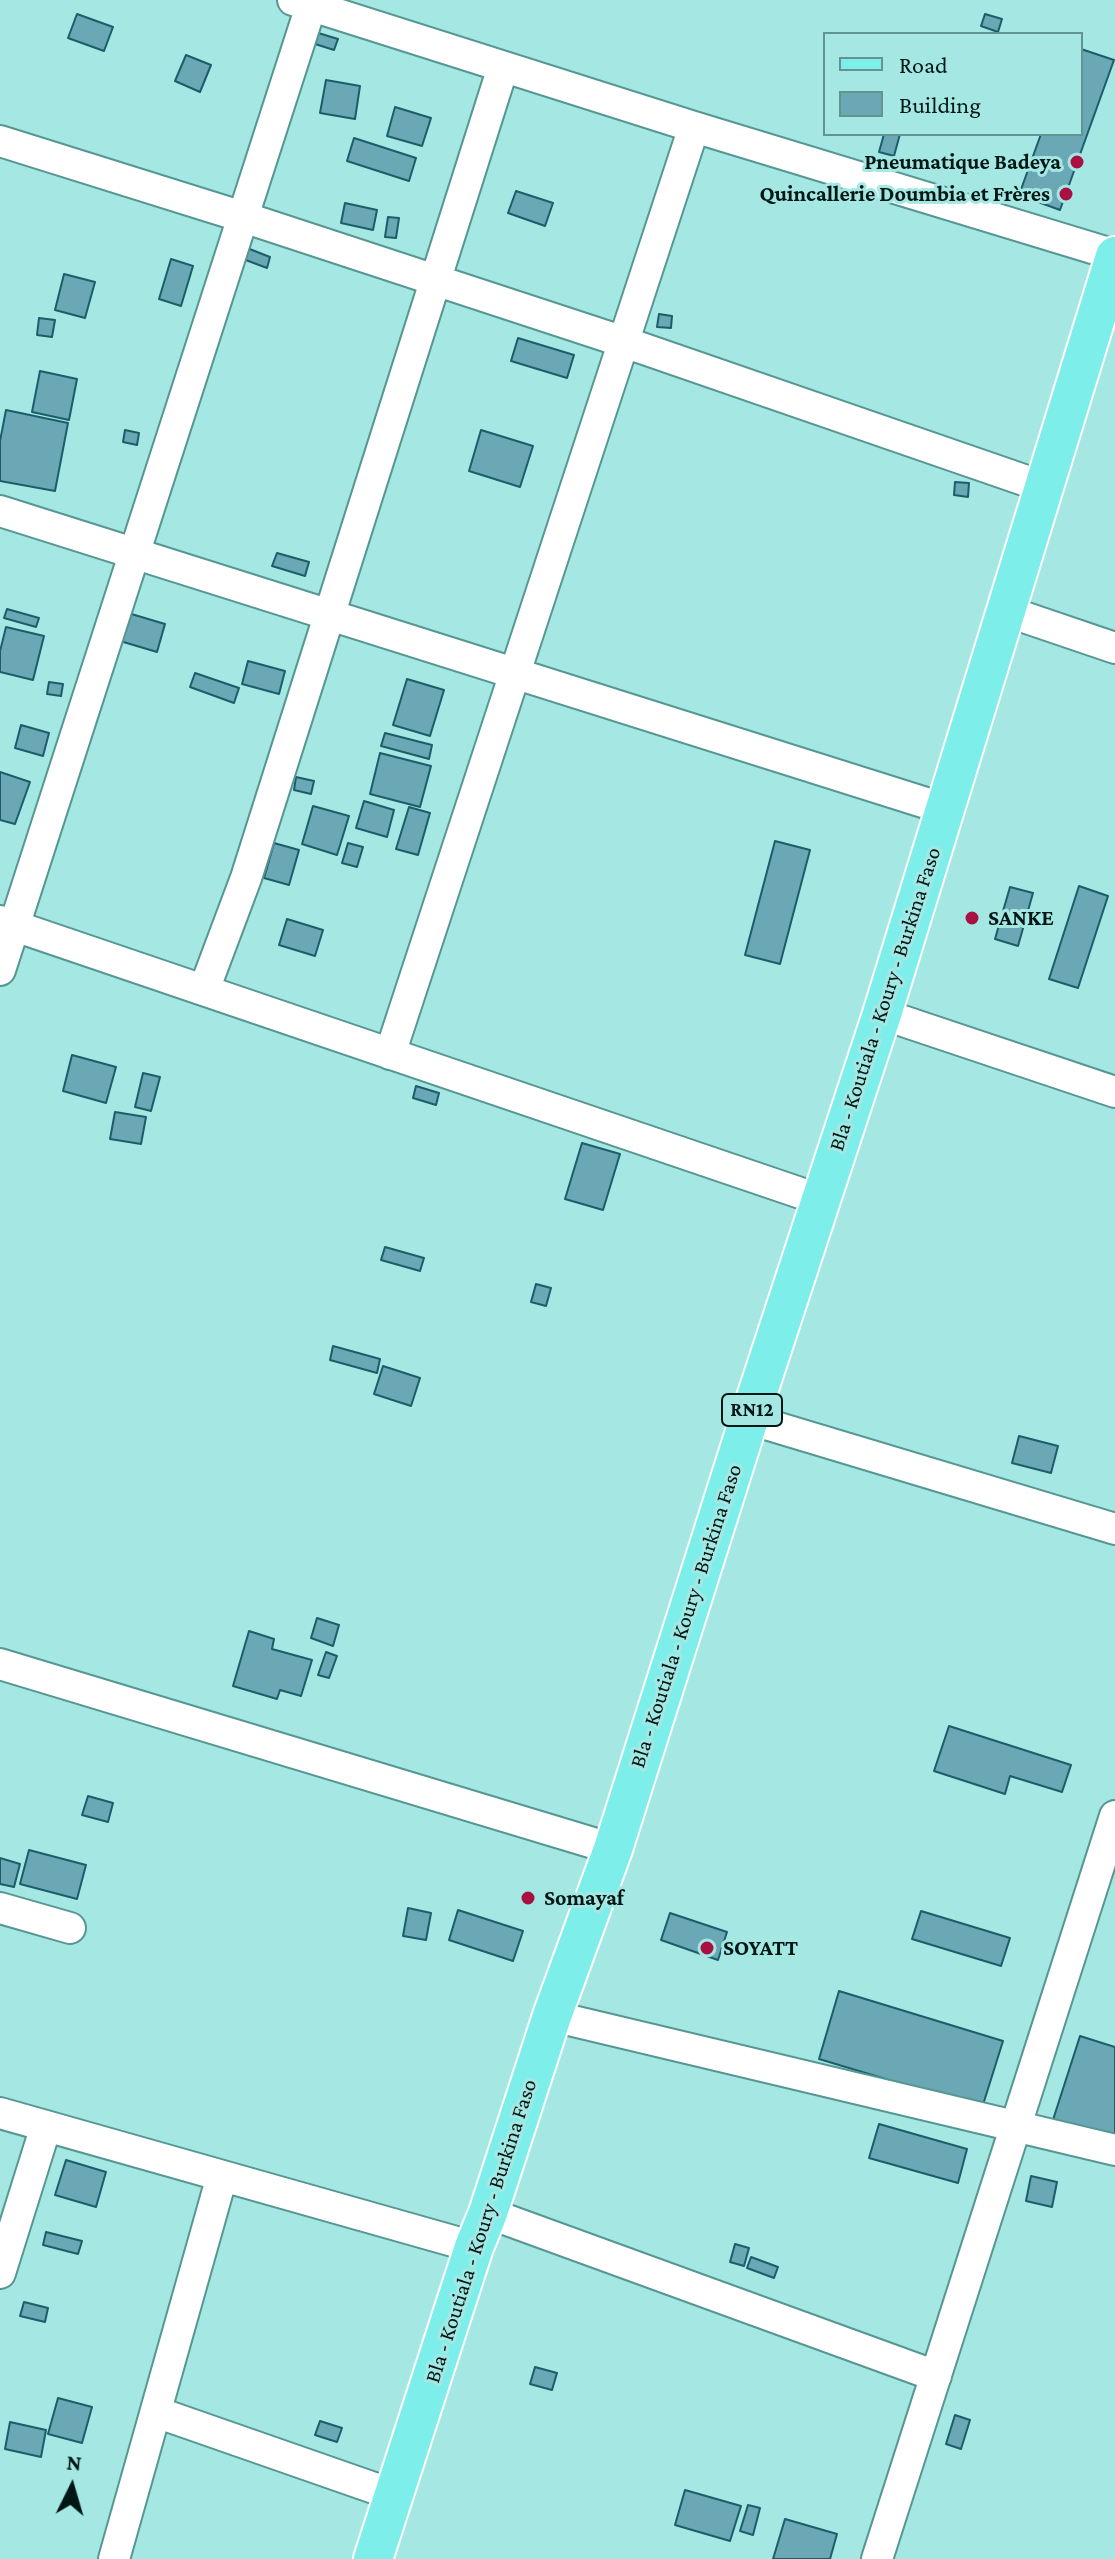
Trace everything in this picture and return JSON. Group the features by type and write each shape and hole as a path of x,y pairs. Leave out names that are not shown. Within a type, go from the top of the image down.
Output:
{"main road":[{"name":"Bla - Koutiala - Koury - Burkina Faso","path":"373,2559 552,2016 613,1849 749,1419 882,1014 1115,256"}],"street":[{"path":"0,970 7,924 135,554 243,217 302,3 1115,256"},
{"path":"204,990 246,878 503,67"},
{"path":"390,1054 694,127"},
{"path":"0,141 624,342 1044,487"},
{"path":"0,511 945,809"},
{"path":"1006,611 1115,648"},
{"path":"7,924 821,1200"},
{"path":"882,1014 1115,1092"},
{"path":"749,1419 1115,1529"},
{"path":"0,1664 613,1849"},
{"path":"877,2559 1115,1816"},
{"path":"0,1908 70,1928"},
{"path":"552,2016 1115,2150"},
{"path":"0,2113 222,2176 481,2230 936,2376"},
{"path":"0,2273 46,2126"},
{"path":"114,2559 222,2176"},
{"path":"156,2412 394,2495"}],"building":[{"path":"77,14 113,27 104,51 68,38"},
{"path":"985,14 1002,19 998,32 981,26"},
{"path":"315,32 338,39 334,50 312,43"},
{"path":"1083,50 1114,60 1060,210 1019,195 1040,136 1083,136"},
{"path":"186,55 211,65 200,92 175,81"},
{"path":"326,80 360,86 355,119 320,113"},
{"path":"395,107 431,118 422,146 387,136"},
{"path":"883,136 899,136 894,156 879,152"},
{"path":"354,138 416,158 409,181 347,161"},
{"path":"516,191 553,203 545,226 508,213"},
{"path":"345,203 377,210 373,230 341,223"},
{"path":"388,217 399,218 396,238 385,237"},
{"path":"247,248 270,257 267,268 243,259"},
{"path":"171,259 193,266 181,306 159,299"},
{"path":"64,274 95,282 85,318 55,310"},
{"path":"659,314 672,316 671,328 657,327"},
{"path":"39,318 55,320 52,337 37,335"},
{"path":"518,338 574,355 567,378 511,361"},
{"path":"40,371 77,379 69,420 32,412"},
{"path":"6,410 68,423 55,491 0,481 0,441"},
{"path":"125,430 139,433 137,445 123,442"},
{"path":"481,430 533,446 520,487 469,471"},
{"path":"955,482 969,483 968,497 954,495"},
{"path":"277,553 309,562 305,576 272,566"},
{"path":"7,609 39,618 36,627 4,618"},
{"path":"128,613 165,624 157,652 120,641"},
{"path":"6,627 44,636 33,680 0,672 0,651"},
{"path":"248,661 285,671 279,694 242,684"},
{"path":"195,673 239,688 234,703 190,687"},
{"path":"407,679 444,690 430,736 393,725"},
{"path":"49,682 63,684 61,696 47,694"},
{"path":"21,725 49,733 43,756 15,748"},
{"path":"385,733 432,745 429,759 381,746"},
{"path":"380,753 431,766 420,807 370,794"},
{"path":"0,772 30,782 15,824 0,820"},
{"path":"296,777 314,781 311,794 294,790"},
{"path":"364,801 394,810 387,837 356,828"},
{"path":"313,806 349,816 337,855 302,844"},
{"path":"409,807 430,813 418,855 396,849"},
{"path":"775,841 810,850 780,964 745,955"},
{"path":"274,843 299,850 289,885 264,878"},
{"path":"348,843 363,847 357,867 342,863"},
{"path":"1079,886 1108,896 1078,988 1049,979"},
{"path":"1010,887 1033,893 1018,946 995,939"},
{"path":"287,919 323,930 315,956 279,945"},
{"path":"72,1055 116,1067 106,1103 63,1091"},
{"path":"143,1073 160,1077 151,1111 135,1107"},
{"path":"416,1086 439,1093 436,1105 413,1098"},
{"path":"115,1112 146,1117 141,1144 110,1139"},
{"path":"582,1143 620,1154 603,1210 565,1199"},
{"path":"385,1247 424,1258 420,1271 381,1260"},
{"path":"536,1284 551,1288 546,1306 531,1302"},
{"path":"333,1346 380,1359 377,1373 330,1360"},
{"path":"383,1366 420,1378 411,1406 374,1394"},
{"path":"1019,1436 1058,1446 1051,1473 1012,1463"},
{"path":"317,1618 339,1625 333,1646 311,1638"},
{"path":"249,1631 274,1639 272,1649 312,1660 301,1696 280,1690 277,1699 233,1686"},
{"path":"326,1652 337,1656 329,1678 318,1675"},
{"path":"949,1726 1071,1765 1062,1792 1010,1776 1005,1794 934,1771"},
{"path":"88,1796 113,1803 108,1822 82,1815"},
{"path":"29,1850 86,1865 77,1899 20,1884"},
{"path":"0,1858 20,1864 14,1887 0,1884"},
{"path":"408,1908 431,1913 426,1940 403,1936"},
{"path":"458,1910 523,1931 513,1961 449,1940"},
{"path":"921,1911 1010,1938 1001,1966 912,1939"},
{"path":"670,1913 727,1932 718,1960 661,1940"},
{"path":"839,1991 1003,2041 982,2108 819,2059"},
{"path":"1080,2036 1115,2047 1115,2136 1051,2126"},
{"path":"879,2124 967,2149 958,2183 869,2158"},
{"path":"66,2160 106,2172 96,2207 55,2195"},
{"path":"1031,2176 1057,2182 1052,2207 1026,2201"},
{"path":"46,2232 82,2241 78,2254 43,2245"},
{"path":"735,2244 749,2248 744,2266 730,2262"},
{"path":"751,2257 778,2267 774,2278 747,2268"},
{"path":"24,2302 48,2308 45,2322 20,2316"},
{"path":"535,2367 557,2373 552,2390 530,2384"},
{"path":"58,2398 92,2407 82,2443 48,2434"},
{"path":"955,2415 970,2420 961,2449 946,2444"},
{"path":"320,2421 342,2428 337,2442 315,2435"},
{"path":"10,2422 46,2430 41,2457 5,2449"},
{"path":"685,2490 741,2506 730,2541 675,2525"},
{"path":"748,2505 760,2508 753,2535 740,2531"},
{"path":"785,2519 837,2534 830,2559 773,2559"}],"place":[{"name":"Pneumatique Badeya","path":"1077,162"},
{"name":"Quincallerie Doumbia et Frères","path":"1066,194"},
{"name":"SANKE","path":"972,918"},
{"name":"Somayaf","path":"528,1898"},
{"name":"SOYATT","path":"707,1948"}]}
